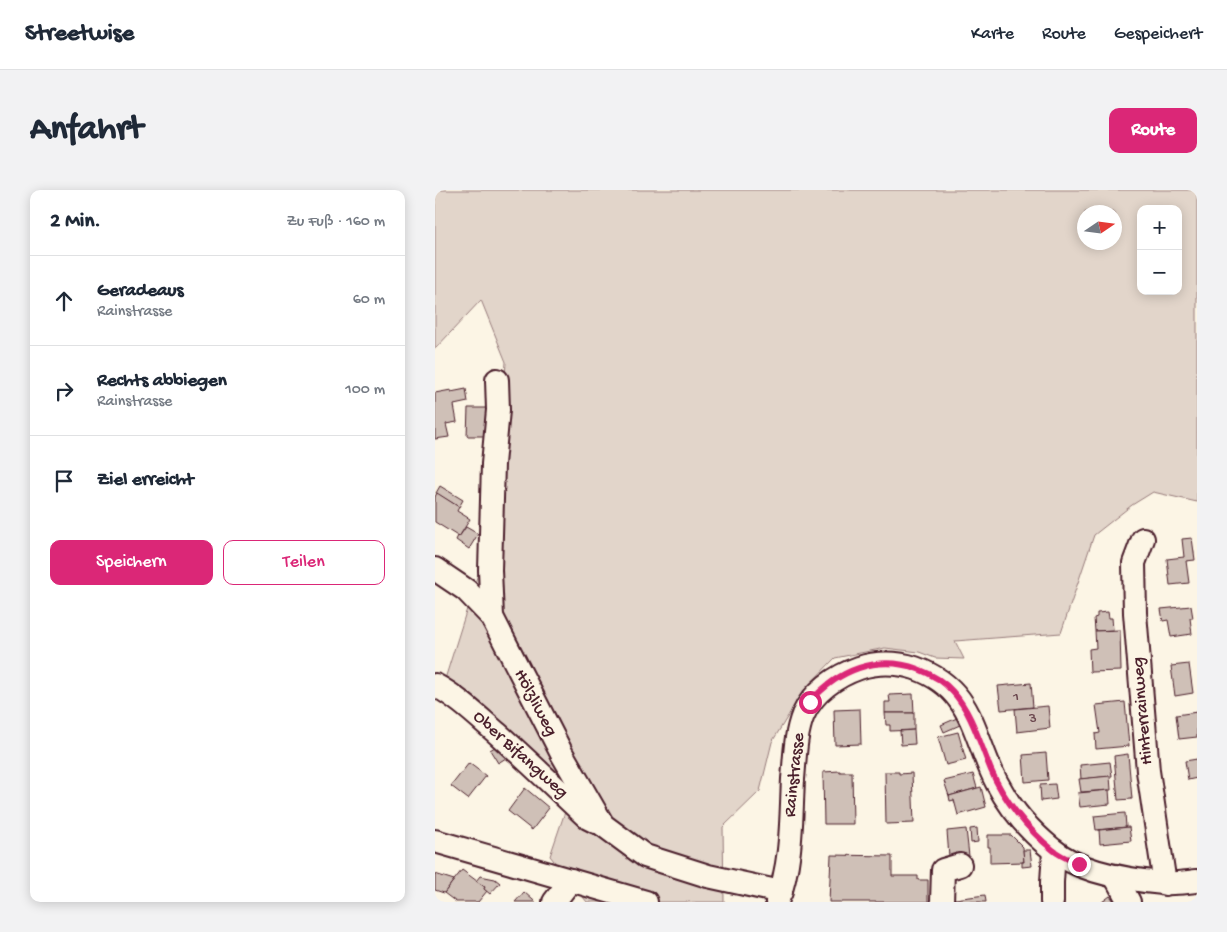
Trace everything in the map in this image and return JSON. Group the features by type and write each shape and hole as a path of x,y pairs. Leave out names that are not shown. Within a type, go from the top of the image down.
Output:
{"street":[{"name":"Hölzliweg","path":"497,380 498,410 493,464 490,570 491,617 562,754 603,825 645,856 779,897"},
{"name":"Hinterrainweg","path":"1143,539 1134,563 1135,613 1147,771 1165,884"},
{"path":"435,569 466,590 491,617"},
{"name":"Rainstrasse","path":"779,897 787,869 795,752 803,716 810,702 828,684 851,671 881,663 909,666 940,680 953,691 968,713 1004,796 1034,832 1053,851 1079,864 1115,876 1165,884 1197,881"},
{"name":"Ober Bifangweg","path":"435,686 449,693 473,712 535,767 588,818 603,825"},
{"path":"435,841 646,902"},
{"path":"1052,902 1053,851"},
{"path":"942,902 943,870 960,865"},
{"path":"1115,876 1129,902"},
{"path":"554,902 571,880"}],"shaded area":[{"path":"435,190 1197,190 1197,502 1153,492 1132,505 1094,535 1061,633 955,641 964,659 935,658 919,652 885,648 835,658 804,690 772,742 760,791 723,827 724,902 587,902 550,856 568,803 445,679 496,516 506,362 481,300 435,349"}],"building":[{"path":"466,389 468,402 454,405 457,422 446,424 449,437 435,439 435,393"},
{"path":"468,408 487,408 486,436 467,436"},
{"path":"440,486 463,500 459,507 436,493"},
{"path":"437,493 459,507 457,511 470,519 459,537 435,522 435,497"},
{"path":"466,527 478,534 469,549 456,540"},
{"path":"1192,538 1195,560 1186,561 1189,583 1170,585 1167,559 1184,557 1182,539"},
{"path":"1191,606 1193,618 1190,618 1192,634 1171,637 1168,620 1163,621 1161,609"},
{"path":"1108,612 1109,618 1112,618 1113,630 1095,631 1094,618 1097,617 1097,613"},
{"path":"1120,630 1121,671 1090,672 1089,649 1096,648 1095,631"},
{"path":"1189,664 1193,693 1175,696 1171,666"},
{"path":"1031,683 1033,707 1001,710 998,686"},
{"path":"913,694 914,713 885,713 885,702 890,702 889,695"},
{"path":"1125,702 1129,746 1096,749 1095,734 1100,733 1096,705"},
{"path":"1048,706 1050,728 1017,732 1015,709"},
{"path":"860,709 861,744 835,745 834,710"},
{"path":"1197,712 1197,737 1179,739 1176,715"},
{"path":"885,713 914,713 914,730 890,731 890,725 886,725"},
{"path":"957,718 960,725 944,732 941,725"},
{"path":"914,730 915,744 901,745 900,731"},
{"path":"958,732 966,760 946,765 938,737"},
{"path":"498,745 506,758 498,763 490,750"},
{"path":"1046,753 1048,780 1025,782 1023,755"},
{"path":"1128,754 1132,799 1118,800 1114,756"},
{"path":"1197,759 1197,778 1188,780 1185,761"},
{"path":"1110,762 1112,776 1081,779 1080,765"},
{"path":"469,763 486,776 468,799 451,786"},
{"path":"823,772 852,772 853,824 824,824"},
{"path":"885,772 912,773 914,823 886,824"},
{"path":"973,774 977,788 949,796 944,781"},
{"path":"1110,776 1111,790 1081,792 1079,779"},
{"path":"1055,784 1057,799 1041,801 1040,785"},
{"path":"981,787 986,807 958,815 954,800 950,801 949,796"},
{"path":"525,788 549,808 532,830 508,811"},
{"path":"1109,790 1110,804 1080,807 1078,793"},
{"path":"1125,813 1126,827 1096,830 1094,816"},
{"path":"1129,827 1131,841 1100,844 1099,830"},
{"path":"977,828 978,842 971,843 970,829"},
{"path":"966,829 969,856 949,857 947,831"},
{"path":"988,835 1011,835 1023,847 1024,862 990,863"},
{"path":"1023,850 1030,850 1032,866 1022,867 1022,862 1024,862"},
{"path":"831,855 892,856 892,876 918,876 918,880 928,880 928,902 829,902"},
{"path":"462,870 485,887 484,889 487,891 478,902 456,902 444,893"},
{"path":"435,874 454,880 444,893 435,890"},
{"path":"480,876 495,879 500,883 490,894 484,889 485,887 476,881"},
{"path":"524,892 533,900 536,902 515,902"},
{"path":"985,895 986,902 955,902 955,899"},
{"path":"1110,896 1115,902 1102,902"}],"route":[{"path":"810,702 828,684 839,677 865,666 881,663 909,666 940,680 953,691 968,713 997,784 1004,796 1034,832 1053,851 1079,864"}]}
